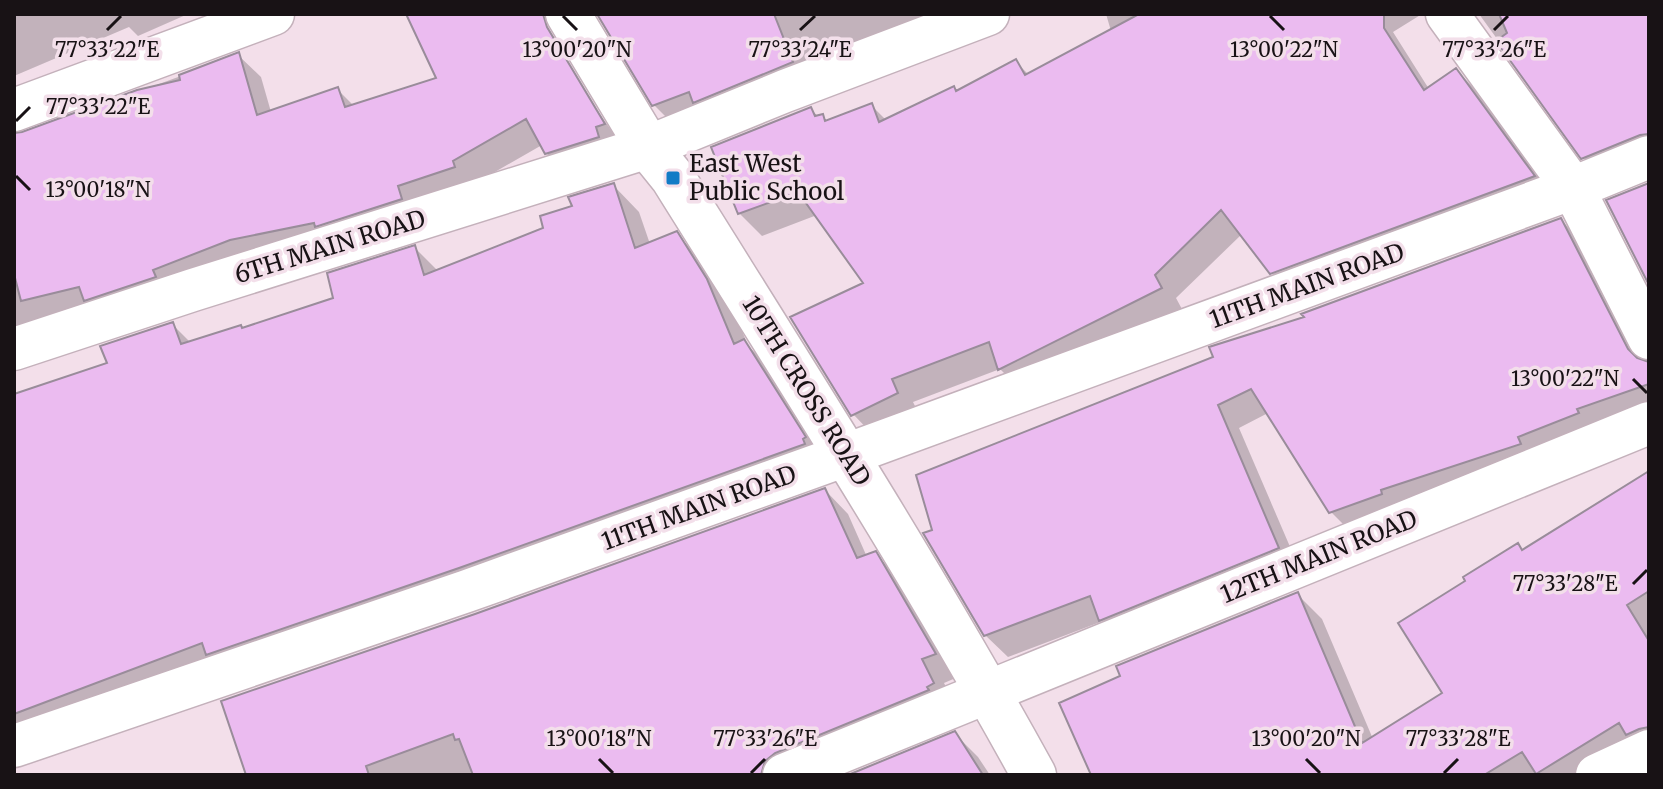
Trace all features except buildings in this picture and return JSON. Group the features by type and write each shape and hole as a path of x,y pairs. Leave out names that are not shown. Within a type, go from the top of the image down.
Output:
{"street":[{"path":"14,110 273,14"},
{"name":"10TH CROSS ROAD","path":"568,14 648,147 673,178 846,455 988,691 1034,775"},
{"name":"6TH MAIN ROAD","path":"14,349 648,147 988,14"},
{"path":"1447,14 1573,188 1649,338"},
{"name":"11TH MAIN ROAD","path":"14,746 467,591 846,455 1573,188 1649,157"},
{"name":"12TH MAIN ROAD","path":"784,775 1649,423"},
{"path":"1597,775 1649,751"}],"place":[{"name":"East West Public School","path":"673,178"}]}
